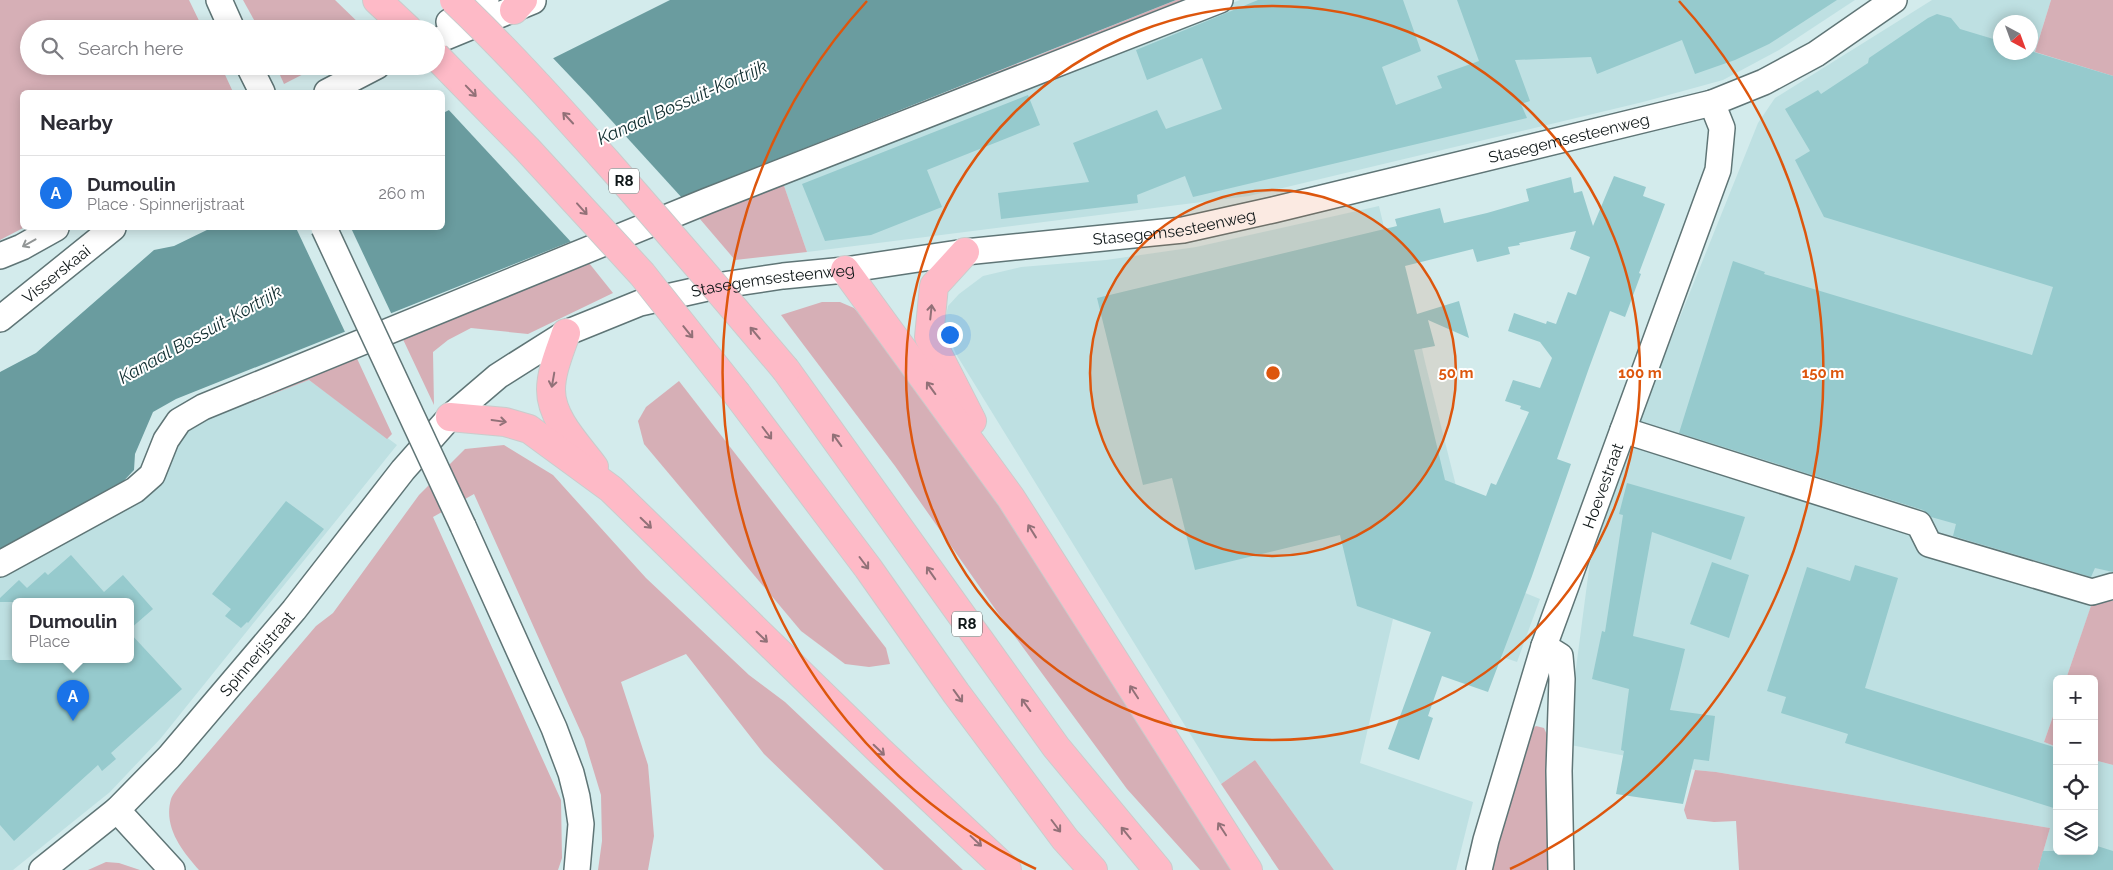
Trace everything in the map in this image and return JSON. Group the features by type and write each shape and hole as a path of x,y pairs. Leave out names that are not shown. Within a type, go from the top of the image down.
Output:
{"highway":[{"path":"377,0 398,20"},
{"name":"R8","path":"454,0 490,34 572,122 686,251 786,370 1056,747 1158,870"},
{"path":"445,65 527,149 642,274 737,394 868,568 956,692 1065,839 1093,870"},
{"path":"965,252 934,286 928,337 1011,498"},
{"path":"845,270 1011,498 1248,870"},
{"path":"566,333 552,383 553,406 559,419 611,489"},
{"path":"450,417 499,421 529,429 611,489 880,751 1007,870"}],"street":[{"path":"219,0 228,20"},
{"path":"445,25 486,0"},
{"path":"0,564 135,490 152,475 166,440 178,421 203,407 707,201 1220,0"},
{"name":"Stasegemsesteenweg","path":"450,417 498,376 530,354 566,333 640,303 752,280 845,270 965,252 1183,230 1712,104 1764,82 1816,54 1894,0"},
{"path":"445,37 524,3"},
{"path":"254,75 261,90"},
{"path":"331,90 360,75"},
{"name":"Hoevestraat","path":"1479,870 1486,840 1544,646 1718,170 1722,128 1712,104"},
{"path":"0,256 22,247 52,230"},
{"name":"Visserskaai","path":"0,319 111,230"},
{"path":"325,230 550,720 571,774 577,797 581,824 577,870"},
{"name":"Spinnerijstraat","path":"42,870 117,810 169,757 294,610 403,470 450,417"},
{"path":"1623,430 1919,524 1930,544 2092,592 2113,586"},
{"path":"1544,646 1560,656 1562,679 1559,771 1561,870"},
{"path":"117,810 172,870"}],"shaded area":[{"path":"0,0 189,0 199,20 20,20 20,75 225,75 232,90 20,90 20,230 0,240"},
{"path":"243,0 335,0 356,20 254,20"},
{"path":"1176,0 1203,0 782,180 807,252 735,260 682,198"},
{"path":"1240,0 1855,0 1779,50 1723,80 1643,102 1249,196 807,252 782,180"},
{"path":"1932,0 2051,0 2038,42 2038,15 1993,15 1993,60 2038,60 2038,53 2113,76 2113,601 2094,598 2067,675 2053,675 2053,716 2044,742 2053,745 2053,855 2098,855 2098,761 2113,765 2113,870 2038,870 2050,828 1695,770 1566,744 1594,531 1758,123 1775,98"},
{"path":"2051,0 2113,0 2113,76 2038,53 2038,42"},
{"path":"280,75 302,75 284,84"},
{"path":"1379,206 1399,291 1409,290 1478,574 1540,599 1517,662 1393,619 1360,763 1473,802 1456,870 1334,870 1255,760 1221,784 956,354 944,326 948,306 959,294 983,276 1021,267 1106,260 1196,247"},
{"path":"585,258 613,293 528,334 471,328 448,340 433,352 434,405 400,333"},
{"path":"822,302 840,302 854,308 935,402 1232,870 1200,870 1127,789 1005,623 895,466 781,315"},
{"path":"354,352 392,434 387,439 309,380 187,427"},
{"path":"309,380 397,445 161,738 110,792 13,870 0,870 0,571 157,484 178,437 187,427"},
{"path":"679,381 886,648 890,664 869,667 845,664 801,631 644,444 638,421 646,407"},
{"path":"504,445 553,475 646,578 749,675 785,702 963,870 884,870 764,754 686,654 621,682 648,765 654,836 648,870 598,870 602,841 601,795 584,739 474,494 433,517 561,800 562,858 558,870 199,870 186,855 172,829 169,809 171,799 176,791 316,626 333,613 419,495 465,449"},
{"path":"2094,597 2113,601 2113,765 2098,761 2098,675 2067,675"},
{"path":"2053,716 2053,745 2044,742"},
{"path":"1536,726 1544,728 1567,780 1575,870 1488,870 1531,730"},
{"path":"1255,760 1334,870 1279,870 1221,784"},
{"path":"1695,770 2050,828 2038,870 1739,870 1736,821 1714,822 1687,819 1684,810"},
{"path":"106,862 119,863 140,870 88,870"}],"water":[{"name":"Kanaal Bossuit-Kortrijk","path":"670,0 1176,0 176,399 153,412 135,454 134,470 119,486 0,552 0,372 36,353 154,250 174,246 207,230 445,230 445,112"}],"pier":[{"path":"551,56 683,199 572,243 447,108"},
{"path":"297,230 352,230 392,315 346,334"}],"building":[{"path":"1258,0 1403,0 1421,51 1382,67 1396,105 1442,88 1437,76 1479,61 1457,0 1837,0 1769,44 1735,60 1695,74 1682,40 1597,74 1591,57 1515,60 1530,101 1521,104 1527,118 1193,197 1185,176 1137,195 1138,203 1001,219 998,193 1089,182 1073,143 1157,110 1166,129 1222,109 1202,58 1147,80 1136,50"},
{"path":"1937,14 1951,18 1960,29 1993,39 1993,60 2038,60 2038,53 2113,76 2113,572 2095,568 2091,577 1953,536 1956,524 1931,517 1923,510 1679,433 1733,261 1765,272 1764,274 2032,355 2053,287 1824,217 1795,160 1810,151 1785,109 1818,90 1821,94 1868,63 1869,58 1928,18"},
{"path":"1028,95 1040,125 927,170 942,207 871,235 825,241 802,184"},
{"path":"1614,176 1646,187 1643,196 1665,204 1625,317 1610,311 1589,368 1557,459 1571,464 1532,576 1488,692 1442,676 1428,716 1433,718 1419,760 1388,749 1431,632 1357,606 1340,535 1195,570 1172,478 1143,485 1097,298 1397,226 1395,219 1440,208 1444,223 1487,213 1529,201 1526,189 1571,177 1574,193 1582,191 1593,226","holes":["1576,231 1570,249 1590,257 1576,295 1568,292 1556,324 1547,321 1546,324 1514,313 1508,331 1540,342 1552,358 1540,388 1513,380 1505,401 1521,406 1520,409 1529,412 1496,485 1491,483 1486,496 1445,480 1414,350 1435,346 1428,320 1469,338 1459,301 1417,314 1405,266 1473,249 1477,262 1510,254 1508,247 1520,245 1519,243"]},
{"path":"1627,483 1745,517 1731,560 1652,532 1633,636 1685,649 1670,710 1715,716 1709,761 1694,759 1683,804 1616,794 1624,751 1621,750 1629,689 1592,679 1602,631 1605,632 1623,515 1619,514"},
{"path":"286,501 324,529 248,623 241,628 225,616 231,609 212,594"},
{"path":"71,555 104,592 123,575 153,609 134,626 134,598 12,598 12,602 0,602 0,598 19,580 27,588 45,572 48,575"},
{"path":"1712,562 1749,575 1729,638 1690,624"},
{"path":"1855,565 1898,578 1865,688 2053,747 2053,808 1845,743 1848,734 1781,713 1786,697 1767,691 1807,567 1850,581"},
{"path":"134,637 182,689 111,753 116,759 102,771 98,765 14,841 0,825 0,660 12,660 12,663 134,663"},
{"path":"2098,846 2113,851 2113,870 2038,870 2043,851 2053,851 2053,855 2098,855"}],"place":[{"name":"Dumoulin","path":"73,721"}]}
